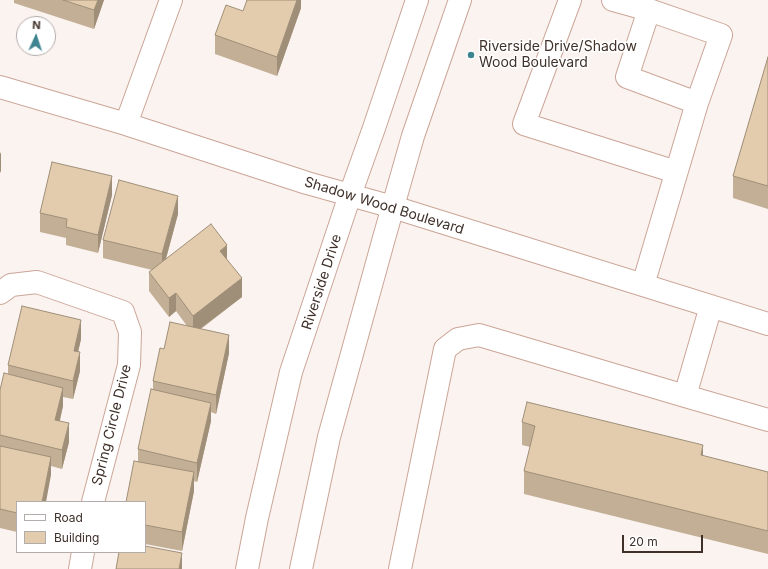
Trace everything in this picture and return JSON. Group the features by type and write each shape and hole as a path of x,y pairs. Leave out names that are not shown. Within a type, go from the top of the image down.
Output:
{"street":[{"path":"126,124 170,0"},
{"name":"Riverside Drive","path":"247,569 291,372 417,0"},
{"path":"301,569 329,437 384,238 414,136 460,0"},
{"path":"570,0 524,124 676,172"},
{"path":"614,0 649,10 721,35 697,103 643,285"},
{"path":"649,10 627,77 697,103"},
{"name":"Shadow Wood Boulevard","path":"0,87 126,124 307,183 393,207 768,324"},
{"name":"Spring Circle Drive","path":"0,293 11,285 37,282 123,312 130,332 129,365 93,501"},
{"path":"685,396 711,306"},
{"path":"400,569 445,349 458,339 479,335 768,420"},
{"path":"80,569 83,553"}],"building":[{"path":"63,0 98,0 94,10"},
{"path":"247,0 297,0 277,57 215,35 226,5 243,11"},
{"path":"768,57 768,186 733,176"},
{"path":"52,162 112,176 98,235 66,227 67,219 40,213"},
{"path":"119,180 178,196 162,254 103,240"},
{"path":"211,224 227,245 220,251 242,278 193,316 176,293 169,298 149,272"},
{"path":"22,306 81,320 74,351 80,352 73,381 8,365"},
{"path":"170,322 229,335 216,395 153,381 160,348 164,349"},
{"path":"4,373 63,388 55,420 69,423 62,450 0,435 0,390"},
{"path":"151,389 211,403 197,463 138,449"},
{"path":"527,402 703,445 701,455 768,472 768,531 524,471 535,426 522,422"},
{"path":"0,446 51,457 42,501 16,501 16,513 0,509"},
{"path":"134,461 194,472 182,532 146,525 146,501 126,501"},
{"path":"146,546 182,553 179,569 116,569 119,553 146,553"}],"place":[{"name":"Riverside Drive/Shadow Wood Boulevard","path":"471,55"}]}
